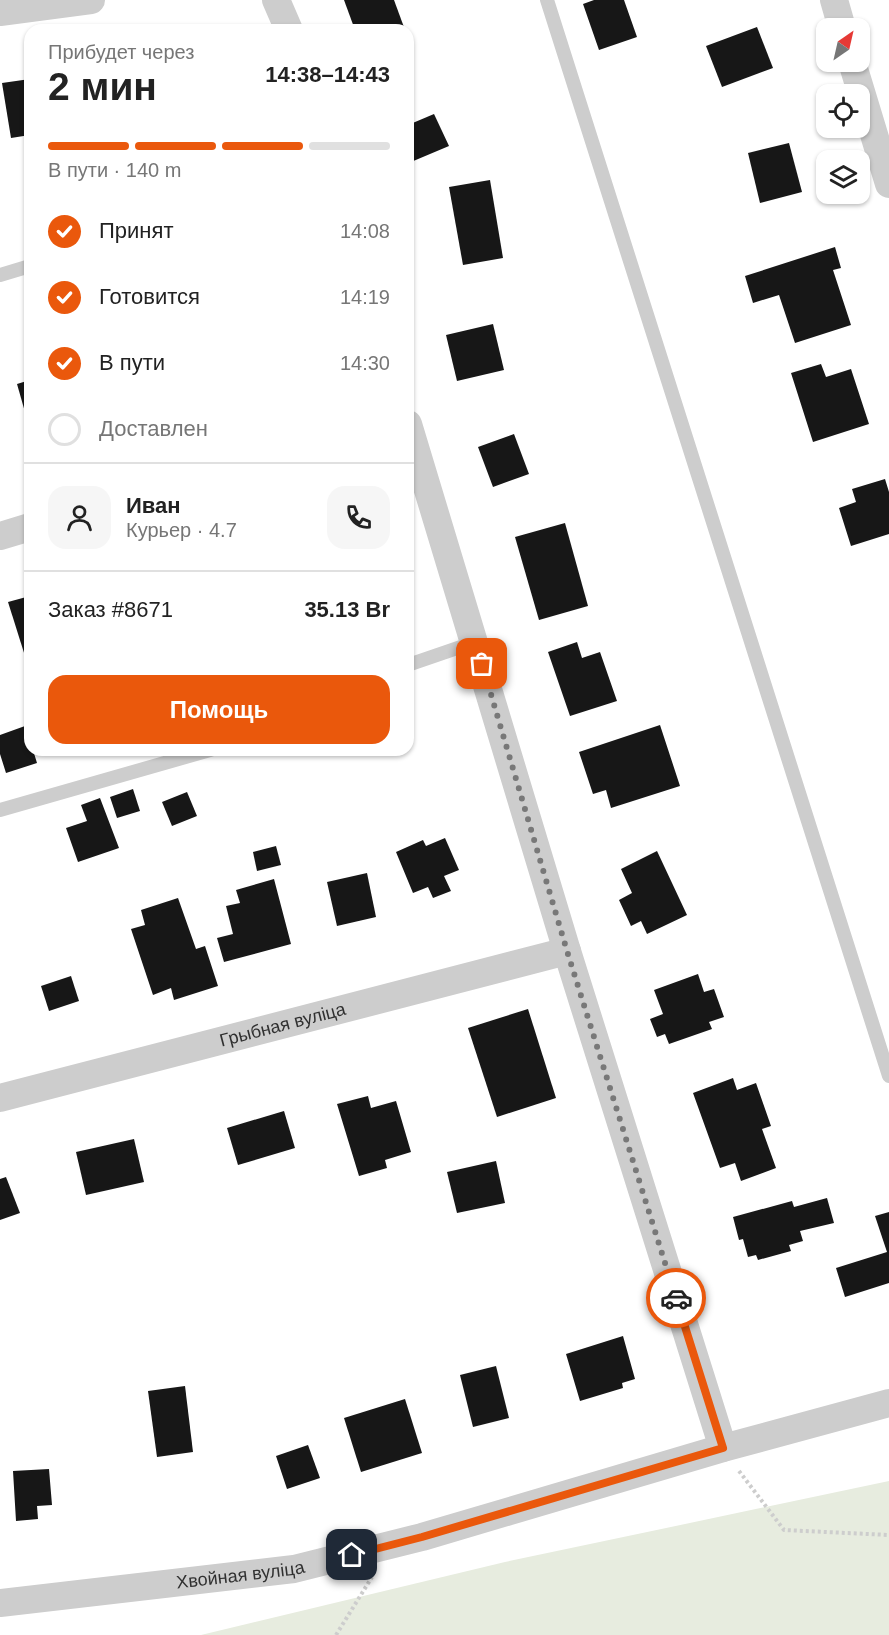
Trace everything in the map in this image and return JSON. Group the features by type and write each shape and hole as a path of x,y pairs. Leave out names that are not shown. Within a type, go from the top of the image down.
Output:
{"street":[{"path":"0,12 91,0"},
{"path":"276,0 286,24"},
{"path":"834,0 840,18"},
{"path":"855,72 889,184"},
{"path":"414,444 567,951 723,1448"},
{"path":"0,536 24,529"},
{"name":"Грыбная вуліца","path":"0,1098 567,951"},
{"name":"Хвойная вуліца","path":"0,1603 294,1569 422,1537 723,1448 889,1403"}],"lane":[{"path":"547,0 889,1076"},
{"path":"0,275 24,268"},
{"path":"414,663 475,642"},
{"path":"0,810 189,756"}],"path":[{"path":"723,1448 784,1530 889,1534"},
{"path":"336,1635 361,1597"}],"shaded area":[{"path":"889,1481 889,1635 201,1635 505,1562"}],"building":[{"path":"344,0 394,0 403,24 353,24"},
{"path":"594,0 624,0 637,37 599,50 583,4"},
{"path":"757,27 773,68 722,87 706,46"},
{"path":"24,80 24,136 11,138 2,83"},
{"path":"434,114 449,146 414,161 414,122"},
{"path":"789,143 802,192 760,203 748,153"},
{"path":"490,180 503,258 463,265 449,187"},
{"path":"835,247 841,268 833,270 851,325 795,343 779,295 753,303 745,276"},
{"path":"493,324 504,370 457,381 446,335"},
{"path":"821,364 826,377 851,369 869,424 813,442 791,373"},
{"path":"24,382 24,408 17,384"},
{"path":"514,434 529,474 493,487 478,447"},
{"path":"885,479 889,492 889,534 851,546 839,508 856,502 852,489"},
{"path":"565,523 588,606 539,620 515,537"},
{"path":"24,598 24,653 8,602"},
{"path":"577,642 582,658 600,652 617,701 570,716 548,652"},
{"path":"660,725 680,786 611,808 606,790 593,794 579,752"},
{"path":"24,726 24,756 35,756 37,763 6,773 0,754 0,735"},
{"path":"133,789 140,811 117,818 110,797"},
{"path":"187,792 197,816 172,826 162,802"},
{"path":"100,798 119,848 78,862 66,828 87,821 81,805"},
{"path":"445,838 459,870 444,876 451,891 433,898 428,887 413,893 396,852 423,840 426,846"},
{"path":"276,846 281,865 257,871 253,852"},
{"path":"657,851 687,915 647,934 641,921 631,926 619,900 632,893 621,869"},
{"path":"367,873 376,917 337,926 327,882"},
{"path":"274,879 291,944 224,962 217,938 233,934 226,906 240,903 236,890"},
{"path":"178,898 196,949 205,946 218,986 174,1000 171,988 153,995 131,929 145,925 141,910"},
{"path":"698,974 704,992 714,989 724,1017 709,1022 712,1029 669,1044 665,1034 657,1037 650,1019 663,1014 654,990"},
{"path":"71,976 79,1001 49,1011 41,986"},
{"path":"528,1009 556,1098 497,1117 468,1028"},
{"path":"733,1078 737,1090 756,1083 771,1126 762,1129 776,1168 741,1181 735,1163 720,1168 693,1093"},
{"path":"368,1096 371,1108 396,1101 411,1152 385,1160 387,1168 359,1176 337,1104"},
{"path":"284,1111 295,1148 238,1165 227,1128"},
{"path":"134,1139 144,1182 86,1195 76,1152"},
{"path":"496,1161 505,1203 457,1213 447,1172"},
{"path":"6,1177 20,1213 0,1220 0,1179"},
{"path":"827,1198 834,1223 800,1231 803,1241 789,1245 791,1251 758,1260 756,1255 748,1257 743,1239 739,1240 733,1217 792,1201 794,1207"},
{"path":"889,1212 889,1283 845,1297 836,1268 887,1252 875,1216"},
{"path":"623,1336 635,1379 622,1383 623,1388 580,1401 566,1354"},
{"path":"496,1366 509,1418 473,1427 460,1375"},
{"path":"185,1386 193,1452 157,1457 148,1391"},
{"path":"405,1399 422,1453 361,1472 344,1418"},
{"path":"308,1445 320,1478 287,1489 276,1456"},
{"path":"49,1469 52,1505 37,1506 38,1519 16,1521 13,1471"}],"way so far":[{"path":"482,664 567,951 676,1298"}],"route":[{"path":"352,1555 422,1537 723,1448 676,1298"}]}
